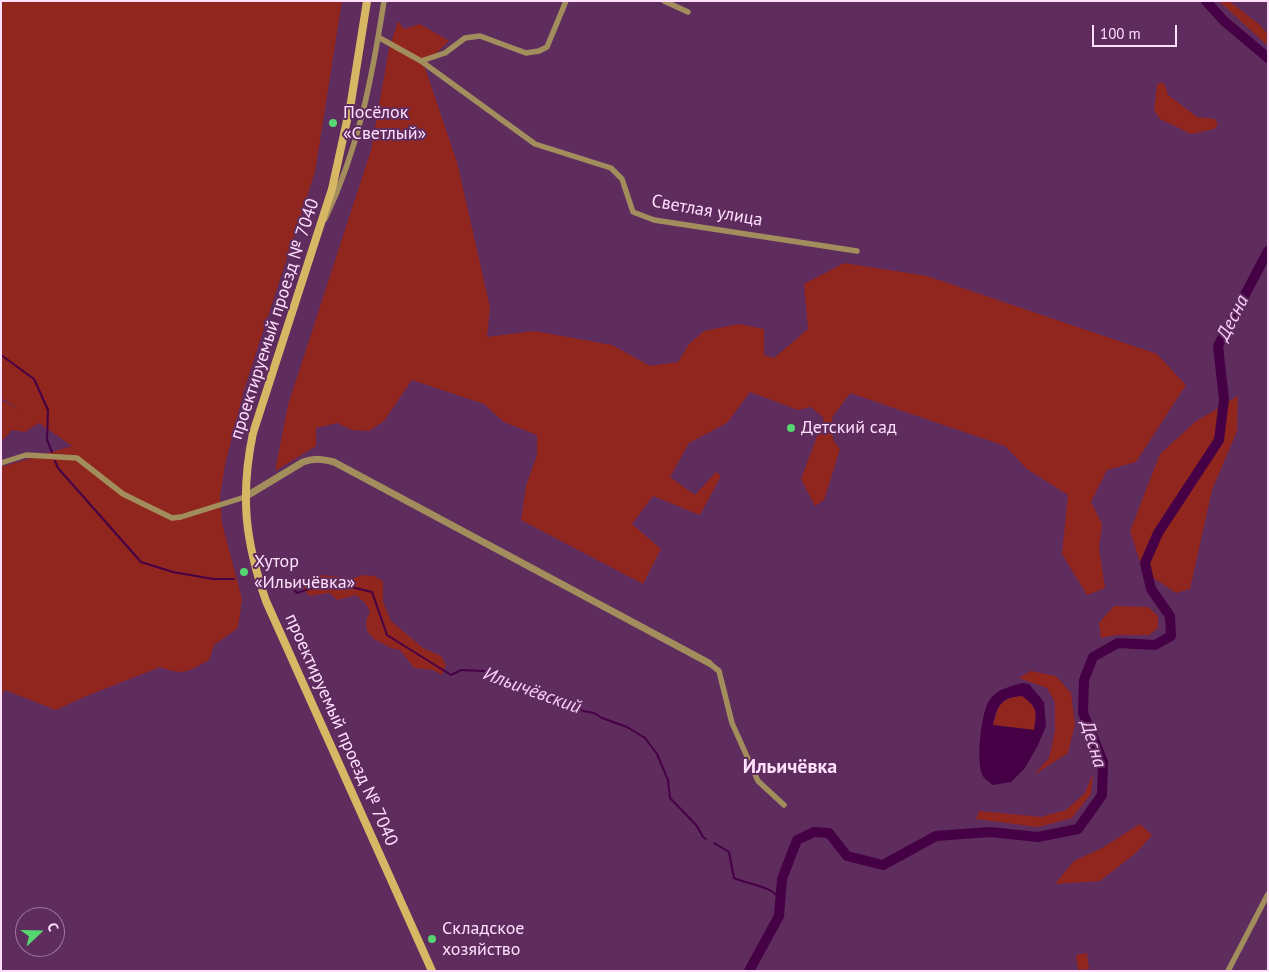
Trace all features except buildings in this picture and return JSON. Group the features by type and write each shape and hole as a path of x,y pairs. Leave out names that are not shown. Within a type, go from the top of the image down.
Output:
{"main road":[{"name":"проектируемый проезд № 7040","path":"367,1 342,148 319,232 253,433 248,458 245,497 249,542 256,572 266,601 432,971"}],"street":[{"path":"319,232 344,178 360,126 384,1"},
{"path":"378,37 421,61 445,53 465,38 480,36 526,53 539,52 547,47 566,1"},
{"path":"664,1 688,12"},
{"name":"Светлая улица","path":"421,61 535,144 611,168 622,179 633,212 654,220 857,251"},
{"path":"1,462 26,455 77,458 123,494 172,518 245,497 303,462 321,458 334,462 709,663 719,671 732,723 758,781 784,805"},
{"path":"1228,971 1268,894"}],"shaded area":[{"path":"1,1 342,1 315,172 244,390 225,465 220,497 222,523 242,599 238,628 214,645 209,660 190,670 181,672 160,667 56,710 5,690 1,696 1,467 72,446 39,423 25,432 12,430 1,442 1,400 20,410 1,398"},
{"path":"1219,1 1229,1 1260,25 1268,35 1268,46"},
{"path":"398,21 404,29 420,24 449,41 424,65 457,162 490,307 487,337 534,331 612,345 650,366 678,362 689,344 704,331 739,324 764,329 764,355 774,358 808,329 804,284 844,263 927,276 1157,354 1186,385 1136,462 1107,470 1091,502 1102,524 1099,548 1105,588 1087,595 1062,554 1068,495 1027,469 1005,446 850,393 832,418 833,440 840,449 824,500 815,506 801,479 824,418 811,407 798,410 750,392 727,423 689,443 670,477 695,495 716,472 721,476 700,515 653,496 632,524 661,549 643,584 521,520 526,486 537,455 537,435 504,422 484,404 412,380 384,421 369,431 352,430 337,423 316,428 316,446 275,471 288,405 371,150 389,49"},
{"path":"1161,82 1165,85 1168,95 1197,117 1215,119 1218,124 1214,129 1191,134 1160,119 1154,110 1157,85"},
{"path":"1238,396 1237,431 1212,490 1190,589 1176,593 1143,571 1130,531 1160,454 1195,422"},
{"path":"363,575 374,576 383,581 383,602 391,621 423,648 441,656 446,665 442,675 433,670 414,668 400,650 391,648 374,639 367,631 366,621 370,611 365,603 356,595 337,600 330,593 310,596 303,590 311,578 317,576 352,578"},
{"path":"1114,606 1148,607 1158,616 1158,628 1149,635 1116,635 1101,638 1099,623"},
{"path":"1031,671 1056,676 1071,693 1075,724 1068,753 1034,775 1049,758 1055,731 1055,702 1047,688 1019,678"},
{"path":"1022,683 1029,684 1044,702 1046,726 1025,768 1011,782 993,785 982,774 979,758 980,735 987,704 997,692","holes":["1022,696 1034,707 1036,714 1034,730 993,725 998,708 1009,698"]},
{"path":"1022,696 1034,707 1036,718 1034,730 993,725 999,708 1004,701"},
{"path":"1093,773 1091,794 1072,818 1038,827 976,819 979,811 1041,817 1066,810 1085,793"},
{"path":"1140,824 1152,835 1137,852 1100,881 1055,884 1074,861 1102,848"},
{"path":"1087,953 1089,969 1078,970 1076,955"}],"waterway":[{"name":"Десна","path":"1206,1 1224,21 1268,58"},
{"name":"Десна","path":"749,971 779,916 782,879 797,840 814,832 829,833 847,856 883,865 936,836 990,832 1038,837 1078,829 1102,795 1103,762 1083,713 1084,680 1093,657 1118,643 1155,645 1171,636 1170,616 1151,589 1145,563 1158,533 1219,440 1224,400 1218,346 1268,251"},
{"path":"1,355 34,379 48,410 47,440 52,452"},
{"path":"55,461 58,468 141,562 173,572 213,579 234,579"},
{"name":"Ильичёвский","path":"280,584 291,586 297,593 322,585 351,587 372,592 387,635 451,675 461,670 484,671 627,727 645,738 657,754 668,780 670,798 697,826 706,839"},
{"path":"714,843 729,852 734,878 765,888 776,894 780,899"}],"place":[{"name":"Посёлок «Светлый»","path":"333,123"},
{"name":"Детский сад","path":"791,428"},
{"name":"Хутор «Ильичёвка»","path":"244,572"},
{"name":"Складское хозяйство","path":"432,939"}],"district":[{"name":"Ильичёвка","path":"790,767"}]}
